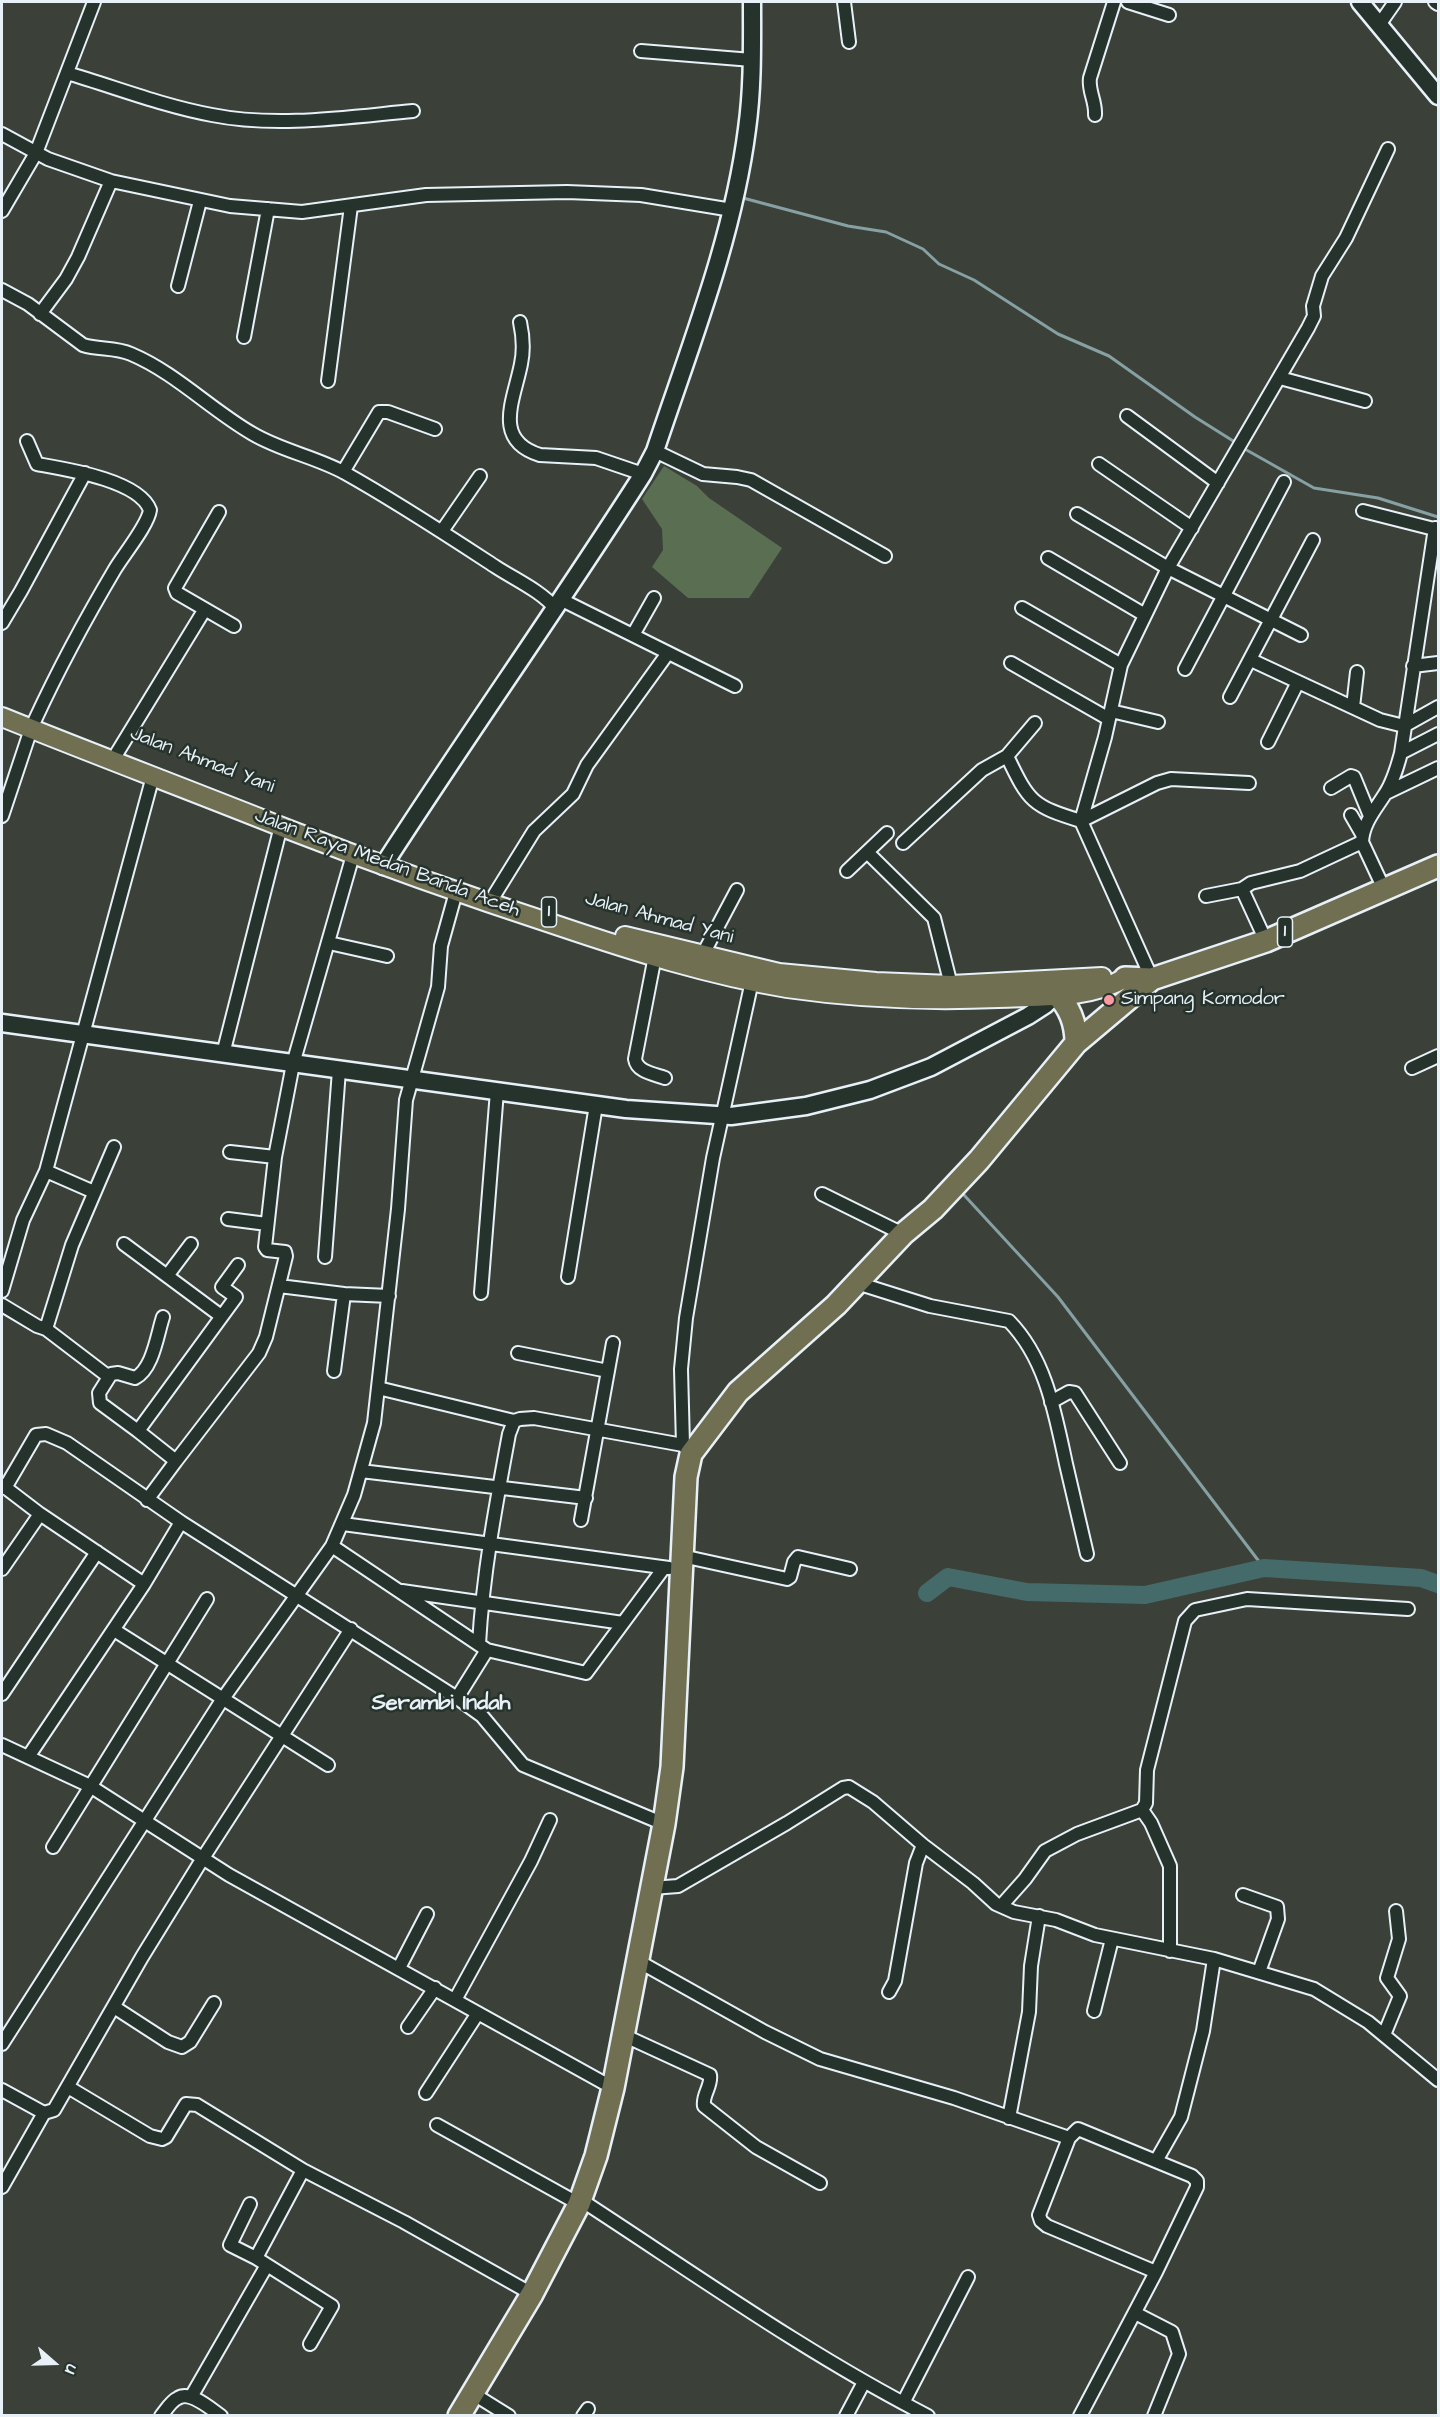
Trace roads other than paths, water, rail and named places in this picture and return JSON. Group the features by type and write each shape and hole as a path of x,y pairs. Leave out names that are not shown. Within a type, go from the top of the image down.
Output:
{"highway":[{"name":"Jalan Raya Medan Banda Aceh","path":"1125,978 1152,979 1266,941 1438,866"},
{"path":"459,2415 532,2294 580,2202 596,2156 638,1961 664,1824 672,1767 676,1564 687,1450 738,1392 857,1283 903,1234 933,1209 979,1160 1076,1043 1152,979"},
{"path":"1056,994 1063,1001 1073,1020 1076,1043"}],"main road":[{"path":"386,861 472,729 559,605 655,452 714,274 733,203 747,130 752,60 752,2"},
{"path":"1360,2 1438,96"},
{"name":"Jalan Ahmad Yani","path":"2,706 33,724 117,753 386,861 495,894 656,951 702,956 779,973 876,982 951,985 1112,976 1125,978"},
{"name":"Jalan Raya Medan Banda Aceh","path":"2,717 33,724 153,776 353,855 386,861 456,892 752,981 787,988 873,997 969,999 1056,994 1112,986 1125,978"},
{"path":"2,1023 596,1105 723,1116 806,1106 870,1090 931,1067 1028,1016 1045,1005 1056,994"}],"street":[{"path":"2,211 36,153 94,2"},
{"path":"844,2 849,42"},
{"path":"1095,115 1089,86 1090,78 1114,2"},
{"path":"1128,2 1169,15"},
{"path":"1379,25 1395,2"},
{"path":"641,51 752,60"},
{"path":"67,73 180,107 222,117 303,121 413,111"},
{"path":"2,134 36,153 111,180 200,201 268,209 302,212 426,195 567,192 641,195 733,203"},
{"path":"1152,979 1081,821 1121,665 1168,568 1314,316 1313,306 1322,276 1346,238 1388,149"},
{"path":"40,314 66,279 78,257 111,180"},
{"path":"178,286 200,201"},
{"path":"328,381 351,206"},
{"path":"244,337 268,209"},
{"path":"2,290 83,345 121,350 146,361 268,443 343,472 442,531 533,591 559,605 633,635 735,686"},
{"path":"520,322 523,338 522,362 510,412 510,431 513,438 533,453 540,455 596,458 643,474"},
{"path":"1280,378 1365,401"},
{"path":"343,472 379,412 388,412 435,429"},
{"path":"1126,416 1218,483"},
{"path":"2,816 33,724 77,634 127,548 149,516 149,506 134,493 85,473 37,464 27,441"},
{"path":"655,452 703,474 751,480 885,555"},
{"path":"1099,464 1192,528"},
{"path":"2,623 85,473"},
{"path":"442,531 480,476"},
{"path":"1185,669 1284,482"},
{"path":"1206,896 1242,889 1251,883 1300,871 1362,838 1370,816 1386,794 1394,775 1401,753 1413,666 1437,529 1363,511"},
{"path":"219,512 175,588 177,593 234,626"},
{"path":"1077,514 1168,568 1301,635"},
{"path":"1230,697 1313,540"},
{"path":"1048,558 1145,615"},
{"path":"633,635 654,598"},
{"path":"1022,608 1121,665"},
{"path":"117,753 205,609"},
{"path":"495,894 534,831 573,794 587,765 668,653"},
{"path":"1251,660 1380,720 1404,726 1438,707"},
{"path":"1011,663 1110,715 1158,722"},
{"path":"1413,666 1438,663"},
{"path":"1353,707 1357,672"},
{"path":"1268,742 1298,682"},
{"path":"903,843 982,770 1008,756 1035,723"},
{"path":"1401,753 1438,734"},
{"path":"1008,756 1030,799 1050,812 1081,821 1171,778 1249,783"},
{"path":"1386,794 1438,768"},
{"path":"2,1291 23,1220 46,1171 153,776"},
{"path":"1331,788 1351,776 1354,777 1370,816"},
{"path":"1351,815 1384,889"},
{"path":"223,1054 281,826"},
{"path":"847,871 886,833"},
{"path":"867,852 933,918 951,985"},
{"path":"147,1500 259,1353 266,1337 286,1254 265,1249 274,1157 292,1064 353,855"},
{"path":"1242,889 1266,941"},
{"path":"702,956 737,890"},
{"path":"2,2044 222,1700 332,1546 343,1524 374,1424 389,1296 405,1113 411,1078 438,987 441,946 456,892"},
{"path":"329,943 387,956"},
{"path":"656,951 635,1059 636,1065 640,1068 665,1078"},
{"path":"378,1388 514,1421 534,1418 687,1450 681,1368 686,1318 713,1158 752,981"},
{"path":"1412,1068 1438,1056"},
{"path":"325,1257 339,1070"},
{"path":"481,1293 497,1092"},
{"path":"568,1277 596,1105"},
{"path":"46,1329 72,1245 114,1147"},
{"path":"230,1152 274,1157"},
{"path":"46,1171 94,1192"},
{"path":"822,1194 903,1234"},
{"path":"228,1219 267,1224"},
{"path":"124,1244 221,1317"},
{"path":"166,1276 191,1244"},
{"path":"138,1431 236,1297 222,1287 238,1264"},
{"path":"857,1283 930,1306 1009,1321 1030,1346 1044,1376 1087,1554"},
{"path":"279,1286 344,1294 389,1296"},
{"path":"334,1371 344,1294"},
{"path":"2,1305 46,1329 109,1377"},
{"path":"163,1317 150,1359 140,1375 135,1378 114,1373 99,1393 99,1401 176,1461"},
{"path":"581,1520 614,1343"},
{"path":"518,1353 608,1371"},
{"path":"1051,1402 1069,1392 1075,1393 1120,1464"},
{"path":"457,1698 483,1647 481,1602 489,1543 509,1434 514,1421"},
{"path":"144,1584 39,1514 3,1487 36,1435 46,1434 67,1443 147,1500 457,1698 482,1716 523,1765 664,1824"},
{"path":"361,1471 586,1498"},
{"path":"2,1569 39,1514"},
{"path":"28,1757 144,1584 181,1522"},
{"path":"343,1524 787,1579 798,1557 850,1569"},
{"path":"332,1546 483,1647 586,1673 623,1623 676,1564"},
{"path":"2,1694 97,1552"},
{"path":"397,1591 623,1623"},
{"path":"53,1847 207,1599"},
{"path":"1001,1906 1025,1879 1045,1851 1077,1834 1142,1810 1146,1803 1146,1775 1179,1644 1185,1622 1194,1610 1247,1599 1408,1609"},
{"path":"2,2187 44,2114 54,2110 68,2088 142,1956 203,1858 351,1629"},
{"path":"114,1630 328,1765"},
{"path":"2,1745 90,1786 229,1875 612,2088"},
{"path":"652,1888 678,1886 843,1788 849,1787 873,1802 923,1845 1001,1906 1014,1912 1039,1916 1112,1939 1214,1959 1314,1989 1339,2003 1384,2035 1438,2080"},
{"path":"1142,1810 1151,1823 1170,1866 1170,1951"},
{"path":"455,2000 531,1861 549,1820"},
{"path":"889,1992 895,1981 916,1863 923,1845"},
{"path":"1243,1894 1277,1907 1279,1911 1259,1972"},
{"path":"1384,2035 1400,1996 1388,1978 1399,1939 1396,1911"},
{"path":"399,1968 427,1914"},
{"path":"1009,2118 1029,2012 1031,1966 1039,1916"},
{"path":"1094,2011 1112,1939"},
{"path":"1156,2161 1181,2117 1203,2031 1214,1959"},
{"path":"638,1961 765,2032 820,2059 954,2098 1069,2138"},
{"path":"408,2027 435,1988"},
{"path":"114,2007 168,2042 182,2047 190,2042 214,2003"},
{"path":"426,2093 478,2013"},
{"path":"623,2035 710,2075 704,2106 756,2147 820,2183"},
{"path":"68,2088 150,2136 162,2139 166,2137 186,2104 191,2103 303,2170 404,2222 532,2294"},
{"path":"2,2090 44,2114"},
{"path":"437,2125 580,2202 812,2351 864,2382 928,2415"},
{"path":"1080,2415 1156,2272 1197,2187 1197,2181 1192,2176 1078,2129 1069,2138 1039,2215 1041,2221 1047,2226 1156,2272"},
{"path":"256,2258 303,2170"},
{"path":"250,2204 229,2244 256,2258 332,2306 310,2344"},
{"path":"191,2397 267,2265"},
{"path":"903,2403 968,2277"},
{"path":"1135,2313 1172,2332 1179,2354 1154,2415"},
{"path":"846,2415 864,2382"},
{"path":"472,2393 509,2415"},
{"path":"161,2415 177,2398 183,2396 191,2397 221,2415"}],"waterway":[{"path":"743,198 848,226 886,232 923,249 939,264 974,280 1058,334 1109,356 1195,417 1238,444"},
{"path":"1243,448 1314,488 1378,498 1438,517"},
{"path":"964,1195 1058,1297 1264,1568"},
{"path":"927,1593 948,1577 1027,1592 1145,1595 1264,1568 1421,1578 1438,1584"}],"place":[{"name":"Simpang Komodor","path":"1109,1000"}],"district":[{"name":"Serambi Indah","path":"441,1704"}]}
